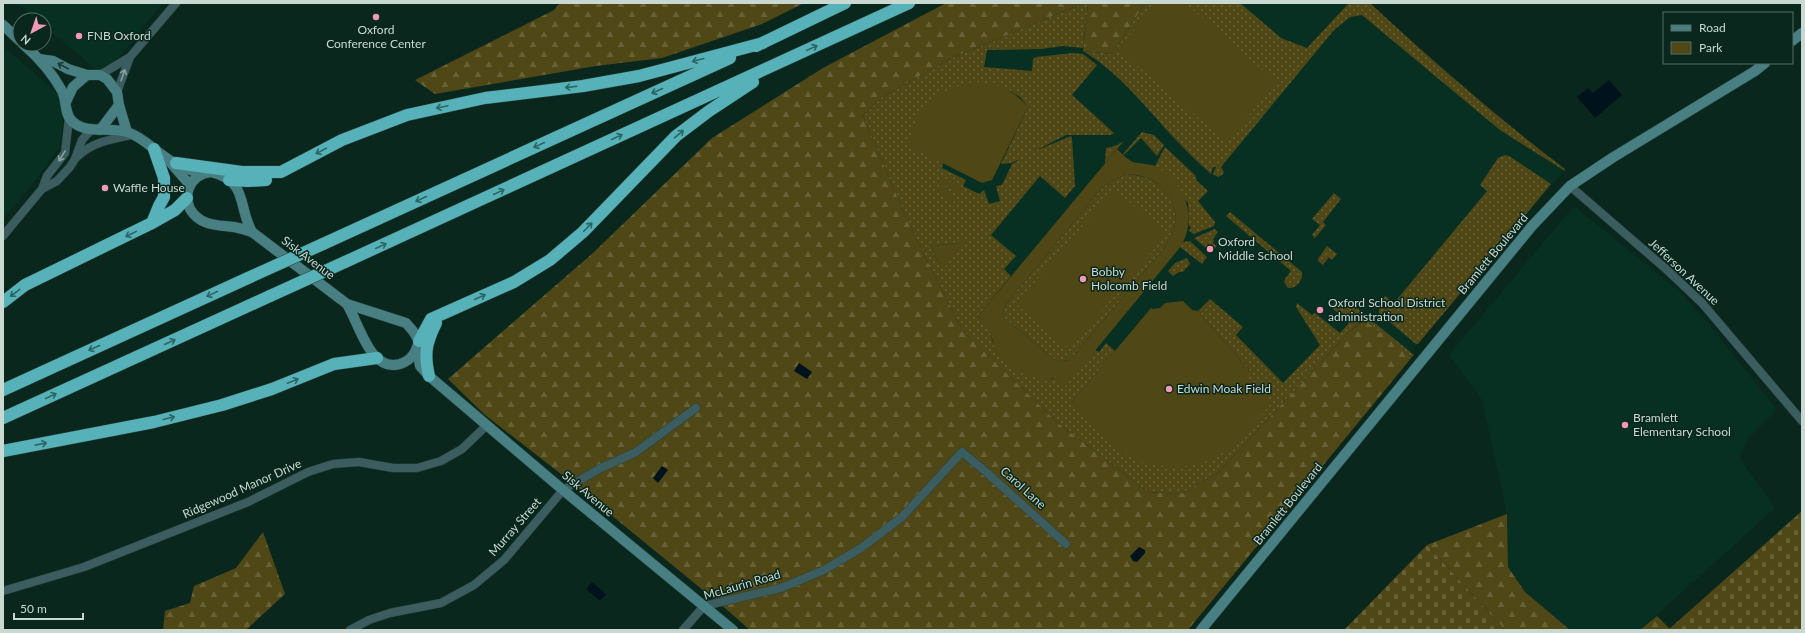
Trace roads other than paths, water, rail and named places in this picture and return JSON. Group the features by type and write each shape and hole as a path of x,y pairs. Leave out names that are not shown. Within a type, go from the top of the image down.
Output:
{"highway":[{"path":"3,390 763,43 845,3"},
{"path":"3,418 909,3"},
{"path":"229,180 268,180 342,140 408,114 485,98 582,86 639,76 763,43"},
{"path":"418,345 431,320 514,282 550,260 583,232 676,136 709,111 786,60"},
{"path":"152,223 164,198 164,178 154,149"},
{"path":"171,160 242,172 281,172"},
{"path":"3,302 25,285 152,223 175,210 187,198"},
{"path":"429,376 426,361 426,347 433,330 444,313"},
{"path":"3,451 154,422 222,405 272,389 334,364 377,358"}],"street":[{"path":"117,92 130,58 176,3"},
{"path":"3,25 12,33"},
{"path":"1793,40 1802,33"},
{"path":"3,236 42,189 47,176 65,153 69,118 66,102 62,91 39,59 32,52"},
{"path":"39,59 53,61 68,69 87,76 100,75 130,58"},
{"name":"Bramlett Boulevard","path":"1201,630 1528,232 1570,186 1612,158 1755,71 1764,64"},
{"path":"100,75 107,79 117,92 119,105 130,133"},
{"path":"66,102 73,87 87,76"},
{"path":"76,159 82,140 95,130 119,105"},
{"path":"69,118 80,127 95,130 113,129 130,133 171,160 201,174"},
{"path":"42,189 57,181 83,151 97,144 130,133"},
{"path":"171,160 190,185"},
{"path":"187,198 190,185 201,174 211,172 229,180 237,186 242,198 248,224 252,232"},
{"name":"Jefferson Avenue","path":"1570,186 1666,269 1702,303 1802,421"},
{"name":"Sisk Avenue","path":"187,198 192,213 206,223 213,226 233,227 252,232 348,304 406,323 413,331 418,345 420,366 429,376 486,426 733,630"},
{"name":"Sisk Avenue","path":"348,304 369,349 377,358 391,365 399,364 429,376"},
{"path":"399,364 412,357 418,345"},
{"name":"Murray Street","path":"350,630 369,620 390,613 441,603 474,585 504,560 563,490 599,469 636,452 696,408"},
{"name":"Ridgewood Manor Drive","path":"3,591 84,567 248,502 308,472 333,464 359,462 393,468 417,468 441,461 462,449 486,426"},
{"name":"Carol Lane","path":"962,452 1066,544"},
{"name":"McLaurin Road","path":"683,630 704,606 781,588 824,570 861,548 902,517 962,452"}],"water":[{"path":"1609,80 1622,95 1595,118 1577,97 1588,88 1593,93"},
{"path":"799,363 812,372 807,379 794,371"},
{"path":"662,466 668,470 658,483 653,478"},
{"path":"1139,547 1145,550 1145,553 1137,562 1133,561 1130,556"},
{"path":"592,582 606,594 600,601 586,589"}],"place":[{"name":"Oxford Conference Center","path":"376,17"},
{"name":"FNB Oxford","path":"79,36"},
{"name":"Waffle House","path":"105,188"},
{"name":"Oxford Middle School","path":"1210,249"},
{"name":"Bobby Holcomb Field","path":"1083,279"},
{"name":"Oxford School District administration","path":"1320,310"},
{"name":"Edwin Moak Field","path":"1169,389"},
{"name":"Bramlett Elementary School","path":"1625,425"}]}
